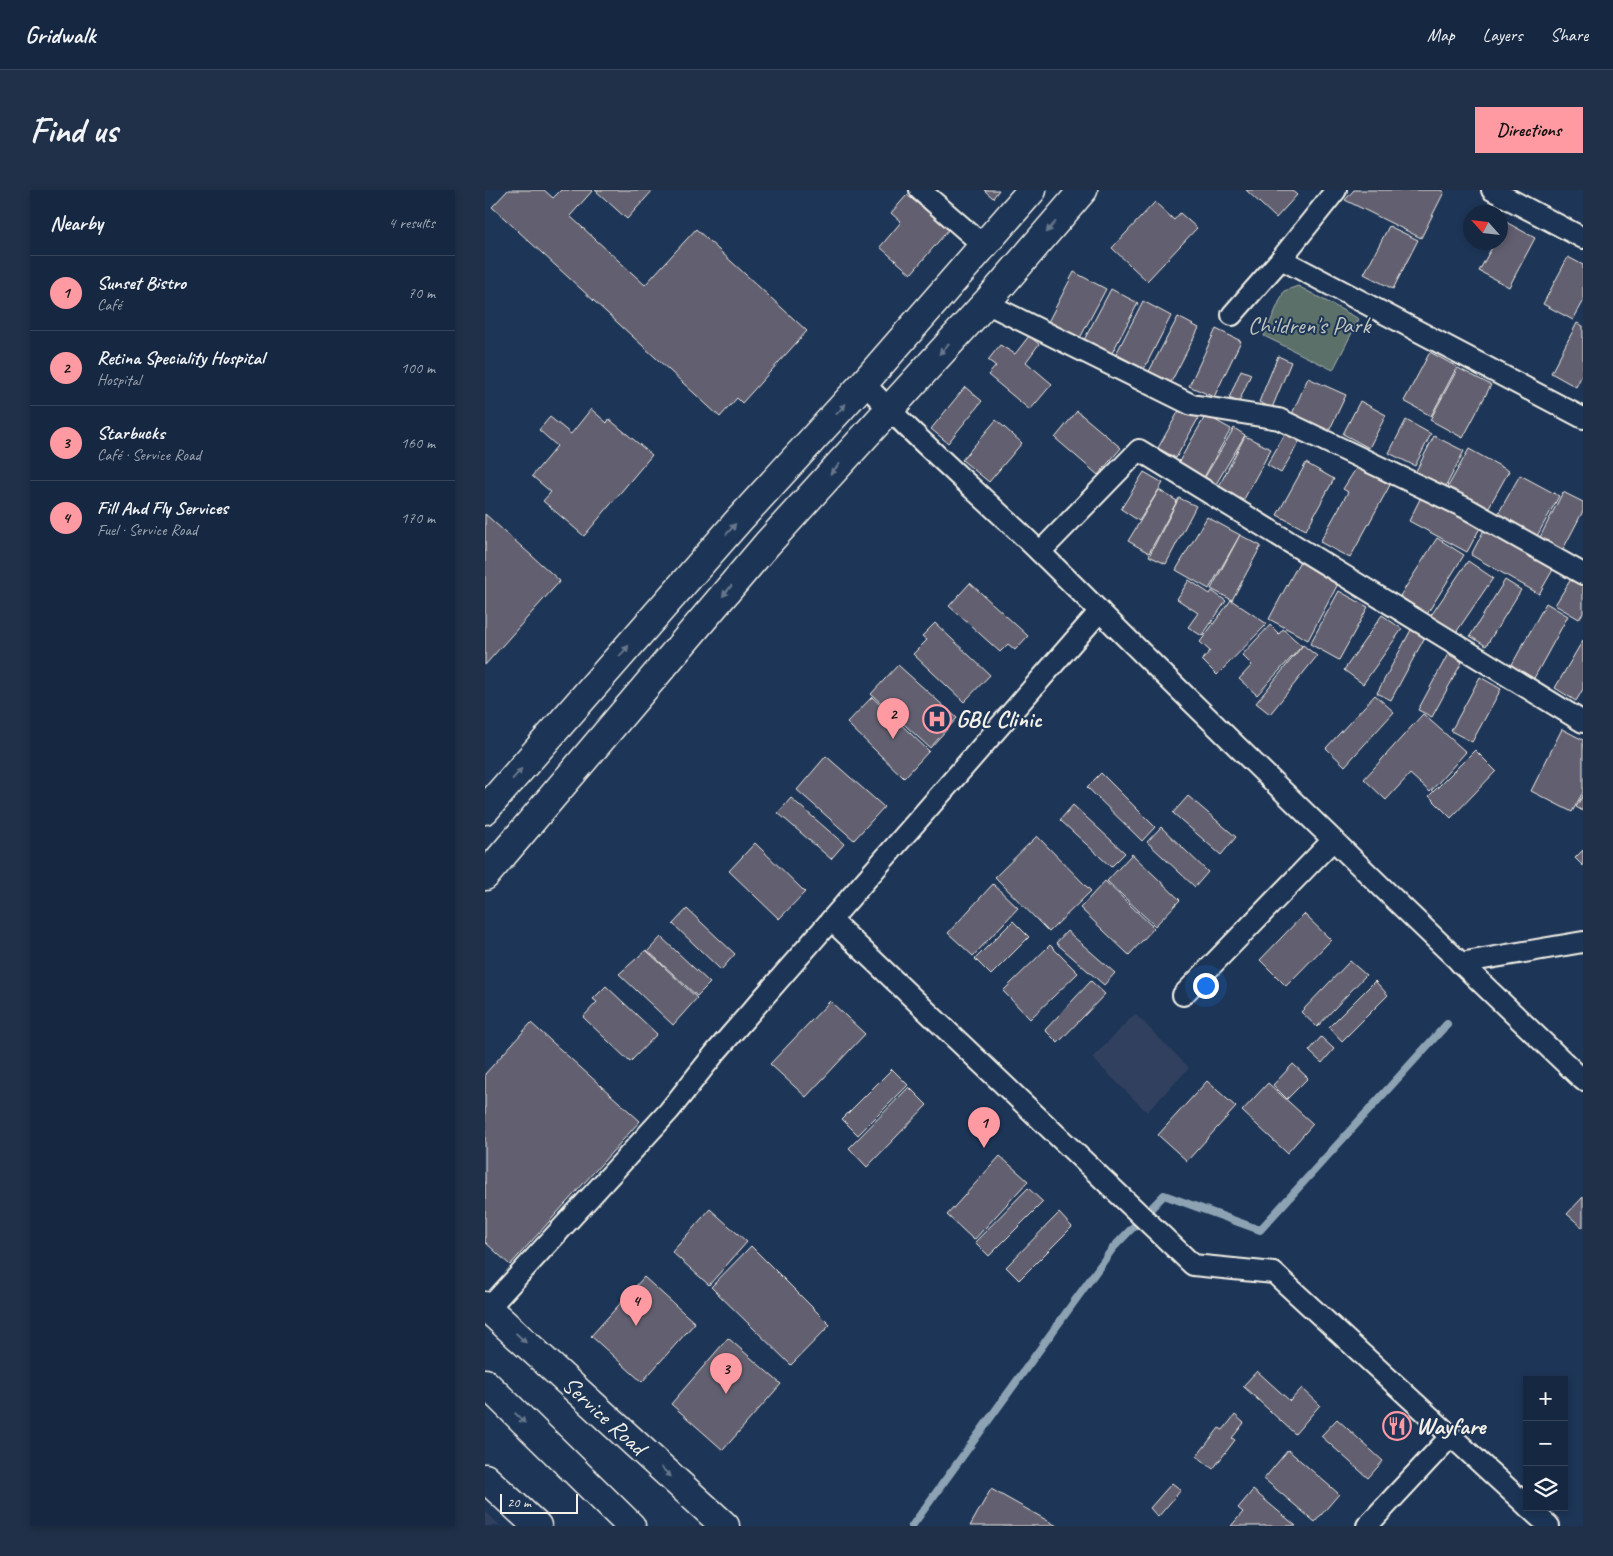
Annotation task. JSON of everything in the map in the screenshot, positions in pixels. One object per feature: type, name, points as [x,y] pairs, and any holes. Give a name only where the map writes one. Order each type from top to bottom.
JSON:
[{"type":"street","points":[[920,190],[984,246]]},
{"type":"street","points":[[485,810],[739,520],[864,383],[1031,190]]},
{"type":"street","points":[[485,876],[767,544],[986,303],[1083,190]]},
{"type":"street","points":[[1232,315],[1281,260],[1336,190]]},
{"type":"street","points":[[1503,192],[1583,238]]},
{"type":"street","points":[[1281,260],[1583,418]]},
{"type":"street","points":[[986,303],[1192,405],[1279,419],[1466,508],[1583,574]]},
{"type":"street","points":[[864,383],[888,409],[1040,552],[1333,840],[1583,1080]]},
{"type":"street","points":[[1040,552],[1139,450],[1583,722]]},
{"type":"street","points":[[486,1309],[669,1111],[715,1053],[1100,611]]},
{"type":"street","points":[[1183,994],[1333,840]]},
{"type":"street","points":[[831,920],[1193,1265],[1274,1273],[1523,1503]]},
{"type":"street","points":[[1460,963],[1583,942]]},
{"type":"street","name":"Service Road","points":[[486,1309],[725,1526]]},
{"type":"street","points":[[485,1383],[631,1526]]},
{"type":"street","points":[[1367,1526],[1450,1437]]},
{"type":"street","points":[[485,1478],[537,1526]]},
{"type":"street","points":[[1532,1511],[1549,1526]]},
{"type":"shaded area","points":[[1135,1014],[1189,1068],[1147,1112],[1092,1058]]},
{"type":"shaded area","points":[[485,1511],[500,1526],[485,1526]]},
{"type":"green space","name":"Children's Park","points":[[1298,286],[1359,319],[1333,370],[1264,336],[1284,291]]},
{"type":"building","points":[[508,190],[544,190],[553,198],[561,190],[593,190],[570,216],[645,285],[696,229],[807,331],[742,403],[737,398],[720,417],[492,207]]},
{"type":"building","points":[[595,190],[653,190],[627,219]]},
{"type":"building","points":[[984,190],[999,190],[993,198]]},
{"type":"building","points":[[1246,190],[1291,190],[1297,195],[1276,218]]},
{"type":"building","points":[[1354,190],[1440,190],[1444,192],[1421,238],[1345,200]]},
{"type":"building","points":[[907,195],[949,229],[911,274],[880,247],[901,222],[891,213]]},
{"type":"building","points":[[1155,202],[1174,220],[1180,213],[1197,228],[1147,281],[1112,248]]},
{"type":"building","points":[[1508,223],[1535,238],[1509,287],[1479,271],[1491,250],[1508,250]]},
{"type":"building","points":[[1389,226],[1418,240],[1393,289],[1364,274]]},
{"type":"building","points":[[1568,257],[1583,265],[1583,302],[1573,320],[1543,304]]},
{"type":"building","points":[[1074,272],[1106,289],[1080,338],[1048,322]]},
{"type":"building","points":[[1111,289],[1138,303],[1111,355],[1084,340]]},
{"type":"building","points":[[1143,301],[1171,316],[1144,369],[1116,354]]},
{"type":"building","points":[[1178,317],[1199,328],[1169,386],[1147,375]]},
{"type":"building","points":[[1577,323],[1583,326],[1583,373],[1576,387],[1551,373]]},
{"type":"building","points":[[1216,329],[1241,341],[1214,397],[1189,386]]},
{"type":"building","points":[[1029,336],[1039,344],[1026,362],[1052,384],[1030,410],[988,375],[996,366],[988,360],[1000,345],[1015,354]]},
{"type":"building","points":[[1430,352],[1457,367],[1431,416],[1404,401]]},
{"type":"building","points":[[1278,356],[1291,362],[1272,408],[1259,402]]},
{"type":"building","points":[[1458,368],[1491,385],[1463,438],[1430,420]]},
{"type":"building","points":[[1241,370],[1251,374],[1239,402],[1229,398]]},
{"type":"building","points":[[1308,378],[1346,395],[1329,431],[1292,414]]},
{"type":"building","points":[[965,387],[982,401],[948,443],[931,429]]},
{"type":"building","points":[[1360,401],[1386,415],[1369,448],[1343,434]]},
{"type":"building","points":[[1181,407],[1199,417],[1176,458],[1158,448]]},
{"type":"building","points":[[591,409],[607,423],[609,419],[652,455],[584,536],[543,501],[551,492],[532,476],[557,446],[539,430],[550,417],[571,434]]},
{"type":"building","points":[[1077,411],[1121,448],[1098,475],[1055,438]]},
{"type":"building","points":[[1206,415],[1231,429],[1203,479],[1177,465]]},
{"type":"building","points":[[996,420],[1022,443],[989,482],[962,460]]},
{"type":"building","points":[[1406,420],[1431,434],[1415,466],[1389,453]]},
{"type":"building","points":[[1289,427],[1303,435],[1281,473],[1267,465]]},
{"type":"building","points":[[1234,428],[1245,435],[1216,484],[1205,477]]},
{"type":"building","points":[[1245,436],[1271,449],[1243,501],[1218,488]]},
{"type":"building","points":[[1434,436],[1464,451],[1443,492],[1413,477]]},
{"type":"building","points":[[1469,449],[1509,471],[1485,514],[1445,492]]},
{"type":"building","points":[[1306,463],[1334,479],[1306,530],[1277,515]]},
{"type":"building","points":[[1357,467],[1390,485],[1350,558],[1320,542],[1348,492],[1343,489]]},
{"type":"building","points":[[1144,472],[1163,483],[1139,521],[1121,509]]},
{"type":"building","points":[[1520,475],[1559,496],[1537,536],[1498,514]]},
{"type":"building","points":[[1159,490],[1177,501],[1149,553],[1128,541]]},
{"type":"building","points":[[1563,492],[1583,502],[1583,511],[1560,555],[1537,543]]},
{"type":"building","points":[[1421,497],[1480,528],[1467,552],[1409,521]]},
{"type":"building","points":[[1179,498],[1196,506],[1166,564],[1149,556]]},
{"type":"building","points":[[485,514],[560,581],[485,665]]},
{"type":"building","points":[[1207,517],[1240,535],[1209,589],[1176,570]]},
{"type":"building","points":[[1486,526],[1555,566],[1539,594],[1471,555]]},
{"type":"building","points":[[1240,535],[1261,546],[1232,600],[1211,589]]},
{"type":"building","points":[[1437,538],[1464,555],[1427,614],[1400,596]]},
{"type":"building","points":[[1300,561],[1339,582],[1308,640],[1269,619]]},
{"type":"building","points":[[1468,561],[1493,578],[1455,634],[1430,617]]},
{"type":"building","points":[[1571,579],[1583,586],[1583,613],[1579,619],[1555,605]]},
{"type":"building","points":[[1189,580],[1210,594],[1212,591],[1226,601],[1202,636],[1188,627],[1198,613],[1177,599]]},
{"type":"building","points":[[1505,580],[1521,590],[1486,646],[1470,636]]},
{"type":"building","points":[[970,583],[1028,636],[1015,650],[1008,644],[1000,652],[949,606]]},
{"type":"building","points":[[1339,591],[1368,607],[1339,660],[1310,644]]},
{"type":"building","points":[[1231,600],[1267,624],[1217,675],[1202,660],[1210,651],[1200,642]]},
{"type":"building","points":[[1546,603],[1568,616],[1533,680],[1510,668]]},
{"type":"building","points":[[1382,615],[1402,629],[1363,684],[1344,670]]},
{"type":"building","points":[[935,623],[990,675],[964,702],[913,654],[927,640],[922,636]]},
{"type":"building","points":[[1270,625],[1279,634],[1283,629],[1302,646],[1257,695],[1239,679],[1252,665],[1242,655]]},
{"type":"building","points":[[1412,628],[1426,635],[1391,700],[1377,693]]},
{"type":"building","points":[[1583,640],[1583,689],[1576,701],[1555,688]]},
{"type":"building","points":[[1303,645],[1317,656],[1270,714],[1256,703]]},
{"type":"building","points":[[1448,654],[1462,662],[1432,717],[1418,710]]},
{"type":"building","points":[[898,665],[957,718],[930,748],[871,694]]},
{"type":"building","points":[[1480,677],[1501,689],[1472,742],[1451,731]]},
{"type":"building","points":[[1375,695],[1394,712],[1345,766],[1326,748]]},
{"type":"building","points":[[872,697],[929,751],[904,778],[847,723]]},
{"type":"building","points":[[1423,714],[1466,752],[1430,792],[1410,774],[1386,800],[1364,779]]},
{"type":"building","points":[[1562,729],[1583,740],[1583,792],[1572,812],[1531,791]]},
{"type":"building","points":[[1475,750],[1496,771],[1451,818],[1429,796]]},
{"type":"building","points":[[826,756],[884,807],[854,840],[797,790]]},
{"type":"building","points":[[1101,773],[1155,827],[1142,841],[1087,787]]},
{"type":"building","points":[[1583,795],[1583,811],[1576,807]]},
{"type":"building","points":[[1188,796],[1236,837],[1221,855],[1173,813]]},
{"type":"building","points":[[791,798],[844,844],[831,859],[778,813]]},
{"type":"building","points":[[1073,805],[1125,853],[1111,867],[1060,820]]},
{"type":"building","points":[[1161,827],[1208,872],[1195,887],[1147,842]]},
{"type":"building","points":[[1037,836],[1091,891],[1049,932],[995,877]]},
{"type":"building","points":[[755,843],[805,892],[779,919],[729,871]]},
{"type":"building","points":[[1583,850],[1583,866],[1575,858]]},
{"type":"building","points":[[1132,854],[1180,900],[1155,926],[1107,881]]},
{"type":"building","points":[[1105,881],[1154,928],[1129,955],[1080,908]]},
{"type":"building","points":[[993,884],[1018,908],[973,956],[948,933]]},
{"type":"building","points":[[687,909],[735,954],[721,970],[673,924]]},
{"type":"building","points":[[1304,914],[1331,940],[1286,986],[1260,960]]},
{"type":"building","points":[[1013,921],[1029,937],[991,975],[975,959]]},
{"type":"building","points":[[1067,931],[1115,973],[1104,985],[1056,943]]},
{"type":"building","points":[[661,937],[710,983],[697,996],[648,951]]},
{"type":"building","points":[[1050,945],[1078,973],[1030,1019],[1003,991]]},
{"type":"building","points":[[646,950],[697,998],[673,1025],[619,974]]},
{"type":"building","points":[[1350,961],[1366,975],[1317,1027],[1301,1012]]},
{"type":"building","points":[[1091,981],[1105,994],[1058,1043],[1045,1030]]},
{"type":"building","points":[[1375,981],[1388,995],[1342,1041],[1329,1027]]},
{"type":"building","points":[[606,986],[657,1034],[630,1062],[583,1017],[597,1002],[593,999]]},
{"type":"building","points":[[830,1001],[865,1034],[806,1097],[770,1064]]},
{"type":"building","points":[[531,1023],[640,1121],[510,1265],[485,1242],[485,1074]]},
{"type":"building","points":[[1321,1037],[1334,1049],[1322,1063],[1309,1051]]},
{"type":"building","points":[[1293,1064],[1308,1078],[1287,1099],[1273,1085]]},
{"type":"building","points":[[892,1069],[908,1085],[858,1135],[842,1119]]},
{"type":"building","points":[[1207,1081],[1236,1107],[1187,1161],[1158,1135]]},
{"type":"building","points":[[1268,1083],[1313,1124],[1287,1153],[1242,1111]]},
{"type":"building","points":[[909,1087],[927,1105],[867,1167],[849,1148]]},
{"type":"building","points":[[1000,1156],[1028,1181],[974,1240],[947,1215]]},
{"type":"building","points":[[1028,1188],[1043,1202],[989,1256],[975,1242]]},
{"type":"building","points":[[1583,1197],[1583,1228],[1567,1214]]},
{"type":"building","points":[[710,1209],[747,1242],[709,1285],[672,1252]]},
{"type":"building","points":[[1059,1213],[1072,1227],[1019,1280],[1006,1267]]},
{"type":"building","points":[[751,1246],[830,1325],[791,1365],[711,1287]]},
{"type":"building","points":[[644,1277],[695,1323],[642,1382],[591,1336]]},
{"type":"building","points":[[728,1338],[781,1384],[723,1450],[671,1404]]},
{"type":"building","points":[[1257,1371],[1290,1401],[1302,1388],[1320,1405],[1295,1434],[1243,1386]]},
{"type":"building","points":[[1235,1415],[1244,1423],[1232,1438],[1235,1440],[1213,1469],[1197,1456],[1219,1428],[1223,1430]]},
{"type":"building","points":[[1337,1419],[1383,1461],[1368,1478],[1321,1436]]},
{"type":"building","points":[[1288,1450],[1339,1494],[1315,1522],[1264,1479]]},
{"type":"building","points":[[1172,1483],[1181,1490],[1158,1517],[1150,1508]]},
{"type":"building","points":[[991,1489],[1057,1526],[970,1526]]},
{"type":"building","points":[[1253,1490],[1296,1526],[1231,1526],[1243,1512],[1238,1508]]},
{"type":"waterway","points":[[912,1526],[1113,1248],[1164,1195],[1260,1230],[1447,1024]]},
{"type":"place","name":"GBL Clinic","points":[[937,719]]},
{"type":"place","name":"Retina Speciality Hospital","points":[[893,739]]},
{"type":"place","name":"Sunset Bistro","points":[[984,1148]]},
{"type":"place","name":"Fill And Fly Services","points":[[636,1326]]},
{"type":"place","name":"Starbucks","points":[[726,1394]]},
{"type":"place","name":"Wayfare","points":[[1397,1426]]}]
